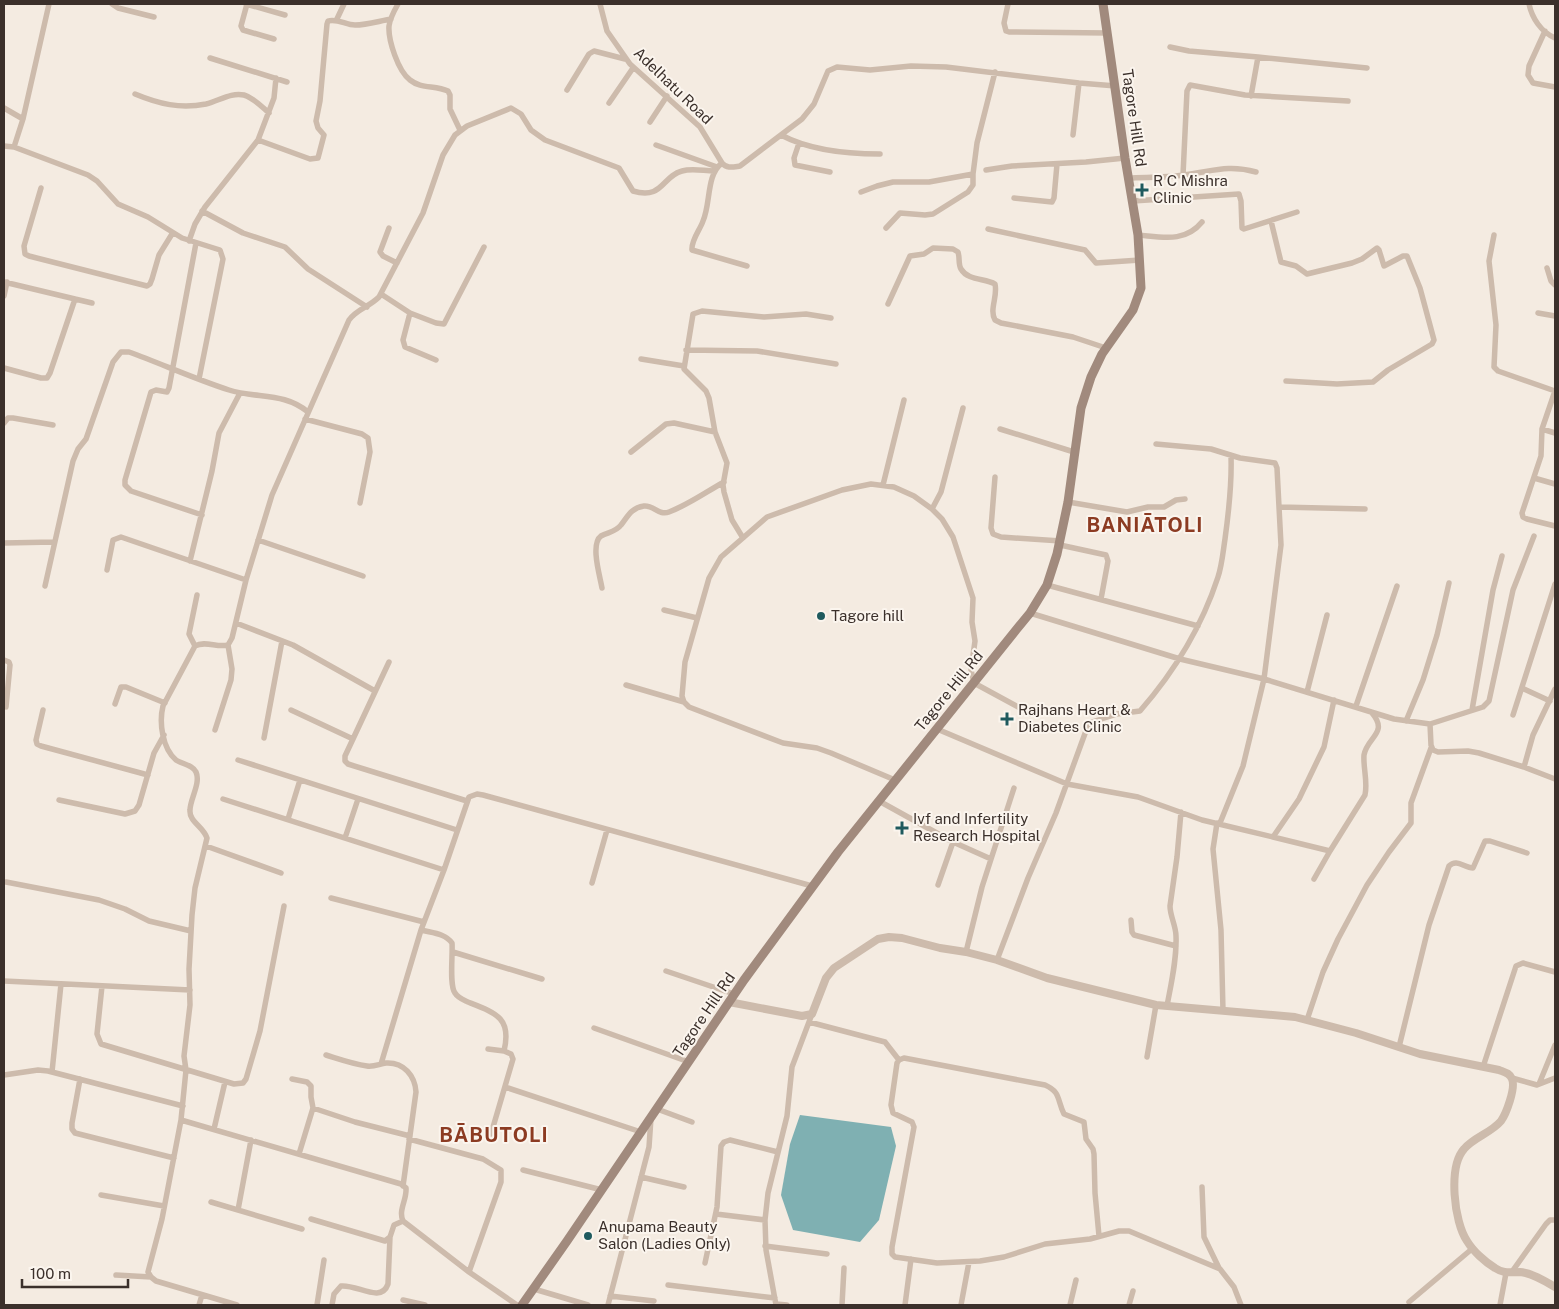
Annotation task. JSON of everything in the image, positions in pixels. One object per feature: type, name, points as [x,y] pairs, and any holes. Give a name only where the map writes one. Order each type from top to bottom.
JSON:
[{"type":"main road","name":"Tagore Hill Rd","points":[[522,1305],[732,998],[812,886],[1030,612],[1047,585],[1060,543],[1068,502],[1081,408],[1086,391],[1106,348],[1132,310],[1141,288],[1138,235],[1125,158],[1104,4]]},
{"type":"street","points":[[14,146],[23,119],[49,4]]},
{"type":"street","points":[[112,4],[118,8],[154,18]]},
{"type":"street","points":[[274,39],[243,30],[241,26],[246,4],[267,6],[285,15]]},
{"type":"street","points":[[336,20],[344,4]]},
{"type":"street","points":[[398,4],[391,19],[389,32],[401,71],[409,80],[420,85],[448,91],[450,95],[450,109],[460,130]]},
{"type":"street","name":"Adelhatu Road","points":[[600,4],[607,31],[625,59],[700,127],[722,163]]},
{"type":"street","points":[[1008,4],[1004,26],[1006,31],[1009,32],[1107,33]]},
{"type":"street","points":[[1529,4],[1536,22],[1555,38]]},
{"type":"street","points":[[258,140],[310,159],[315,160],[320,156],[324,134],[318,128],[316,121],[320,101],[326,24],[328,21],[336,20],[355,25],[391,19]]},
{"type":"street","points":[[1544,30],[1529,66],[1528,75],[1534,83],[1555,87]]},
{"type":"street","points":[[1170,47],[1189,51],[1367,68]]},
{"type":"street","points":[[568,90],[589,54],[594,51],[625,59]]},
{"type":"street","points":[[1252,96],[1258,57]]},
{"type":"street","points":[[210,58],[287,82]]},
{"type":"street","points":[[747,266],[692,250],[693,243],[706,213],[715,169],[722,163],[730,167],[740,166],[802,119],[809,111],[828,71],[837,68],[870,70],[920,66],[995,72],[1116,86]]},
{"type":"street","points":[[609,103],[633,68]]},
{"type":"street","points":[[886,228],[900,213],[929,215],[968,192],[973,185],[978,143],[995,72]]},
{"type":"street","points":[[202,515],[131,491],[125,485],[125,480],[151,392],[156,390],[167,392],[173,368],[195,224],[202,211],[258,140],[275,92],[276,78]]},
{"type":"street","points":[[1073,135],[1079,83]]},
{"type":"street","points":[[1183,175],[1184,133],[1189,86],[1196,85],[1252,96],[1348,101]]},
{"type":"street","points":[[135,94],[157,103],[180,106],[205,104],[236,94],[243,95],[252,99],[268,113]]},
{"type":"street","points":[[650,122],[667,96]]},
{"type":"street","points":[[4,108],[23,119]]},
{"type":"street","points":[[215,730],[231,680],[232,669],[228,645],[232,638],[246,580],[272,496],[349,320],[354,314],[374,303],[381,294],[423,213],[446,149],[460,130],[512,108],[517,110],[531,130],[545,140],[618,168],[629,187],[639,193],[658,190],[682,170],[715,169]]},
{"type":"street","points":[[781,135],[799,143],[847,153],[880,154]]},
{"type":"street","points":[[799,143],[794,158],[795,165],[830,172]]},
{"type":"street","points":[[656,145],[715,169]]},
{"type":"street","points":[[4,146],[14,146],[88,175],[97,181],[118,204],[148,217],[172,234],[220,250],[223,259],[199,379]]},
{"type":"street","points":[[986,170],[1012,166],[1125,158]]},
{"type":"street","points":[[1014,198],[1052,202],[1057,164]]},
{"type":"street","points":[[1128,178],[1183,175],[1230,168],[1241,168],[1256,172]]},
{"type":"street","points":[[862,192],[894,182],[929,182],[973,174]]},
{"type":"street","points":[[41,188],[24,246],[25,254],[29,256],[146,286],[152,280],[162,250],[172,234]]},
{"type":"street","points":[[1132,201],[1239,194],[1243,229],[1297,212]]},
{"type":"street","points":[[202,211],[243,233],[284,247],[308,269],[367,307]]},
{"type":"street","points":[[1271,221],[1281,262],[1296,266],[1307,274],[1352,263],[1362,259],[1377,248],[1384,266],[1403,256],[1407,256],[1420,288],[1434,341],[1388,370],[1373,382],[1338,384],[1286,381]]},
{"type":"street","points":[[1138,235],[1179,237],[1196,229],[1202,222]]},
{"type":"street","points":[[389,228],[380,252],[383,256],[397,263]]},
{"type":"street","points":[[988,229],[1085,250],[1092,260],[1098,264],[1140,260]]},
{"type":"street","points":[[1494,235],[1488,261],[1496,320],[1494,369],[1555,391],[1542,429],[1541,456],[1523,511],[1523,517],[1555,526]]},
{"type":"street","points":[[381,294],[410,313],[436,323],[444,324],[484,246]]},
{"type":"street","points":[[888,304],[910,256],[924,254],[933,248],[953,249],[958,252],[961,269],[965,273],[971,277],[995,284],[997,290],[992,310],[995,320],[1001,323],[1080,339],[1106,348]]},
{"type":"street","points":[[1547,268],[1551,281],[1555,285]]},
{"type":"street","points":[[4,296],[5,282],[92,303]]},
{"type":"street","points":[[4,368],[47,378],[75,299]]},
{"type":"street","points":[[743,538],[734,527],[724,492],[728,463],[715,432],[706,391],[686,373],[684,366],[693,314],[702,311],[764,317],[806,314],[831,318]]},
{"type":"street","points":[[410,313],[403,344],[405,347],[436,360]]},
{"type":"street","points":[[1538,313],[1555,316]]},
{"type":"street","points":[[686,350],[757,352],[836,364]]},
{"type":"street","points":[[45,586],[73,461],[86,439],[116,356],[121,352],[129,352],[240,393],[291,400],[308,412]]},
{"type":"street","points":[[641,359],[684,366]]},
{"type":"street","points":[[190,561],[202,515],[219,433],[240,393]]},
{"type":"street","points":[[883,485],[904,400]]},
{"type":"street","points":[[932,509],[941,492],[963,408]]},
{"type":"street","points":[[4,423],[8,418],[13,418],[53,425]]},
{"type":"street","points":[[305,419],[362,434],[368,438],[370,452],[360,503]]},
{"type":"street","points":[[631,452],[666,424],[674,423],[715,432]]},
{"type":"street","points":[[1000,429],[1074,452]]},
{"type":"street","points":[[1542,429],[1555,433]]},
{"type":"street","points":[[1156,444],[1211,449],[1231,456],[1276,464],[1281,544],[1264,679],[1243,766],[1218,823],[1213,849],[1221,930],[1223,1011]]},
{"type":"street","points":[[997,960],[1067,784],[1085,731],[1090,724],[1123,713],[1138,712],[1180,660],[1198,626],[1221,568],[1232,490],[1231,456]]},
{"type":"street","points":[[995,477],[991,528],[993,534],[1001,537],[1060,543],[1106,555],[1108,561],[1101,598]]},
{"type":"street","points":[[1534,478],[1555,484]]},
{"type":"street","points":[[602,588],[595,552],[599,538],[618,529],[627,514],[635,508],[644,506],[654,508],[660,512],[670,512],[724,482]]},
{"type":"street","points":[[895,780],[817,748],[782,743],[688,707],[684,702],[682,687],[685,662],[709,578],[722,557],[767,517],[776,512],[853,487],[871,484],[894,487],[914,496],[932,509],[942,519],[953,537],[971,589],[973,598],[972,622],[975,641],[971,670],[974,683],[1031,714]]},
{"type":"street","points":[[1068,502],[1127,512],[1148,507],[1164,507],[1176,500],[1185,499]]},
{"type":"street","points":[[1280,507],[1364,509]]},
{"type":"street","points":[[1030,612],[1180,660],[1264,679],[1390,718],[1430,724],[1486,705],[1489,701],[1511,597],[1534,536]]},
{"type":"street","points":[[107,570],[113,540],[121,537],[246,580]]},
{"type":"street","points":[[258,540],[363,576]]},
{"type":"street","points":[[4,543],[54,542]]},
{"type":"street","points":[[1472,710],[1493,590],[1502,556]]},
{"type":"street","points":[[1406,721],[1423,680],[1437,635],[1449,583]]},
{"type":"street","points":[[1513,715],[1555,584]]},
{"type":"street","points":[[1047,585],[1101,598],[1198,626]]},
{"type":"street","points":[[1356,706],[1397,586]]},
{"type":"street","points":[[194,646],[189,634],[197,595]]},
{"type":"street","points":[[664,610],[697,618]]},
{"type":"street","points":[[1307,692],[1327,615]]},
{"type":"street","points":[[236,623],[302,650],[375,691]]},
{"type":"street","points":[[264,738],[282,641]]},
{"type":"street","points":[[228,645],[221,647],[204,643],[194,646],[165,703],[161,715],[161,727],[170,752],[176,760],[192,767],[196,772],[197,780],[190,815],[205,831],[207,838],[195,888],[191,931],[190,1005],[184,1056],[186,1070],[182,1120],[164,1206],[148,1265],[148,1272],[156,1281],[237,1305]]},
{"type":"street","points":[[4,660],[9,662],[10,665],[6,689],[6,708]]},
{"type":"street","points":[[389,662],[345,756],[345,761],[348,764],[467,802]]},
{"type":"street","points":[[626,685],[684,702]]},
{"type":"street","points":[[115,704],[121,687],[126,687],[165,703]]},
{"type":"street","points":[[1522,688],[1550,701]]},
{"type":"street","points":[[1524,766],[1533,735],[1555,689]]},
{"type":"street","points":[[1273,837],[1299,799],[1324,746],[1334,700]]},
{"type":"street","points":[[43,710],[36,740],[37,744],[148,775]]},
{"type":"street","points":[[291,710],[353,739]]},
{"type":"street","points":[[1314,879],[1365,795],[1364,753],[1379,726],[1371,711]]},
{"type":"street","points":[[1307,1020],[1323,972],[1338,939],[1367,885],[1388,852],[1410,825],[1412,820],[1411,803],[1432,748],[1430,724]]},
{"type":"street","points":[[937,729],[1067,784],[1138,797],[1202,820],[1330,851]]},
{"type":"street","points":[[58,800],[125,814],[136,811],[154,753],[164,735]]},
{"type":"street","points":[[1432,748],[1438,752],[1473,752],[1524,766],[1555,779]]},
{"type":"street","points":[[238,760],[457,830]]},
{"type":"street","points":[[288,820],[300,780]]},
{"type":"street","points":[[966,952],[978,903],[1014,788]]},
{"type":"street","points":[[380,1064],[421,930],[469,797],[476,794],[812,886]]},
{"type":"street","points":[[345,838],[358,798]]},
{"type":"street","points":[[223,800],[444,870]]},
{"type":"street","points":[[879,801],[953,842],[992,859]]},
{"type":"street","points":[[1167,1006],[1176,946],[1176,934],[1170,906],[1178,857],[1181,812]]},
{"type":"street","points":[[592,883],[607,830]]},
{"type":"street","points":[[1398,1047],[1432,915],[1449,866],[1456,862],[1473,868],[1483,844],[1487,841],[1527,853]]},
{"type":"street","points":[[938,885],[953,842]]},
{"type":"street","points":[[206,846],[280,873]]},
{"type":"street","points":[[6,882],[99,900],[125,909],[149,921],[191,931]]},
{"type":"street","points":[[331,898],[424,922]]},
{"type":"street","points":[[102,986],[97,1034],[101,1044],[239,1085],[246,1079],[260,1031],[284,906]]},
{"type":"street","points":[[1131,920],[1134,935],[1176,946]]},
{"type":"street","points":[[421,930],[449,938],[452,943],[453,952],[453,987],[455,994],[462,999],[487,1009],[503,1022],[507,1031],[504,1051]]},
{"type":"street","points":[[776,1303],[766,1246],[765,1220],[768,1193],[787,1116],[792,1067],[829,973],[878,939],[889,937],[902,938],[940,948],[966,952],[997,960],[1047,978],[1156,1005],[1274,1015],[1307,1020],[1356,1033],[1420,1054],[1506,1072],[1512,1078],[1531,1084],[1540,1084],[1555,1078]]},
{"type":"street","points":[[453,952],[542,978]]},
{"type":"street","points":[[1483,1067],[1516,966],[1523,963],[1555,972]]},
{"type":"street","points":[[666,971],[732,998],[802,1016],[812,1014]]},
{"type":"street","points":[[4,981],[190,990]]},
{"type":"street","points":[[52,1072],[61,984]]},
{"type":"street","points":[[1147,1057],[1156,1005]]},
{"type":"street","points":[[809,1022],[885,1042],[899,1060]]},
{"type":"street","points":[[594,1028],[689,1062]]},
{"type":"street","points":[[1540,1084],[1555,1045]]},
{"type":"street","points":[[488,1049],[504,1051],[511,1054],[513,1058],[491,1134]]},
{"type":"street","points":[[326,1055],[364,1066],[396,1064],[411,1073],[415,1082],[416,1092],[403,1186]]},
{"type":"street","points":[[1100,1236],[1095,1193],[1094,1151],[1086,1139],[1084,1122],[1064,1114],[1053,1089],[1045,1085],[904,1058],[899,1060],[891,1105],[892,1110],[894,1113],[912,1122],[914,1127],[892,1254],[899,1258],[937,1263],[969,1262],[1004,1257],[1045,1244],[1100,1236],[1119,1231],[1129,1231],[1220,1269]]},
{"type":"street","points":[[4,1074],[38,1070],[52,1072],[183,1106]]},
{"type":"street","points":[[1512,1078],[1512,1091],[1505,1116],[1501,1122],[1464,1148],[1457,1163],[1455,1198],[1459,1222],[1466,1241],[1494,1268],[1509,1273],[1521,1272],[1541,1279],[1555,1287]]},
{"type":"street","points":[[292,1079],[307,1082],[311,1086],[313,1108],[299,1154]]},
{"type":"street","points":[[80,1080],[72,1123],[72,1129],[75,1133],[174,1158]]},
{"type":"street","points":[[214,1129],[225,1082]]},
{"type":"street","points":[[505,1087],[641,1132]]},
{"type":"street","points":[[313,1108],[474,1156],[501,1170],[502,1182],[469,1272]]},
{"type":"street","points":[[608,1305],[649,1147],[654,1113],[692,1122]]},
{"type":"street","points":[[182,1120],[403,1186],[406,1188],[407,1195],[401,1212],[403,1221],[469,1272],[517,1305]]},
{"type":"street","points":[[238,1210],[251,1140]]},
{"type":"street","points":[[705,1263],[716,1214],[721,1146],[724,1142],[730,1140],[778,1152]]},
{"type":"street","points":[[523,1170],[602,1190]]},
{"type":"street","points":[[641,1177],[684,1187]]},
{"type":"street","points":[[1202,1186],[1204,1237],[1220,1269],[1234,1287],[1241,1305]]},
{"type":"street","points":[[101,1195],[164,1206]]},
{"type":"street","points":[[211,1202],[302,1230]]},
{"type":"street","points":[[716,1214],[765,1220]]},
{"type":"street","points":[[311,1219],[380,1240],[390,1237]]},
{"type":"street","points":[[1500,1305],[1509,1273],[1546,1224],[1550,1220],[1555,1220]]},
{"type":"street","points":[[332,1305],[334,1294],[342,1286],[348,1285],[375,1293],[386,1291],[390,1237],[394,1225],[403,1221]]},
{"type":"street","points":[[766,1246],[826,1254]]},
{"type":"street","points":[[1409,1302],[1473,1248]]},
{"type":"street","points":[[906,1305],[911,1259]]},
{"type":"street","points":[[317,1305],[324,1260]]},
{"type":"street","points":[[961,1305],[969,1262]]},
{"type":"street","points":[[842,1305],[844,1268]]},
{"type":"street","points":[[116,1275],[151,1277]]},
{"type":"street","points":[[1070,1305],[1076,1280]]},
{"type":"street","points":[[668,1285],[787,1305]]},
{"type":"street","points":[[534,1289],[588,1305]]},
{"type":"street","points":[[1129,1305],[1133,1291]]},
{"type":"street","points":[[199,1305],[202,1295]]},
{"type":"street","points":[[610,1296],[654,1301]]},
{"type":"street","points":[[403,1300],[425,1305]]},
{"type":"water","points":[[800,1115],[891,1127],[896,1146],[879,1220],[860,1242],[793,1230],[781,1195],[790,1144]]},
{"type":"place","name":"R C Mishra Clinic","points":[[1142,190]]},
{"type":"place","name":"Tagore hill","points":[[821,616]]},
{"type":"place","name":"Rajhans Heart & Diabetes Clinic","points":[[1007,719]]},
{"type":"place","name":"Ivf and Infertility Research Hospital","points":[[902,828]]},
{"type":"place","name":"Anupama Beauty Salon (Ladies Only)","points":[[588,1236]]},
{"type":"district","name":"BANIĀTOLI","points":[[1145,525]]},
{"type":"district","name":"BĀBUTOLI","points":[[494,1135]]}]
